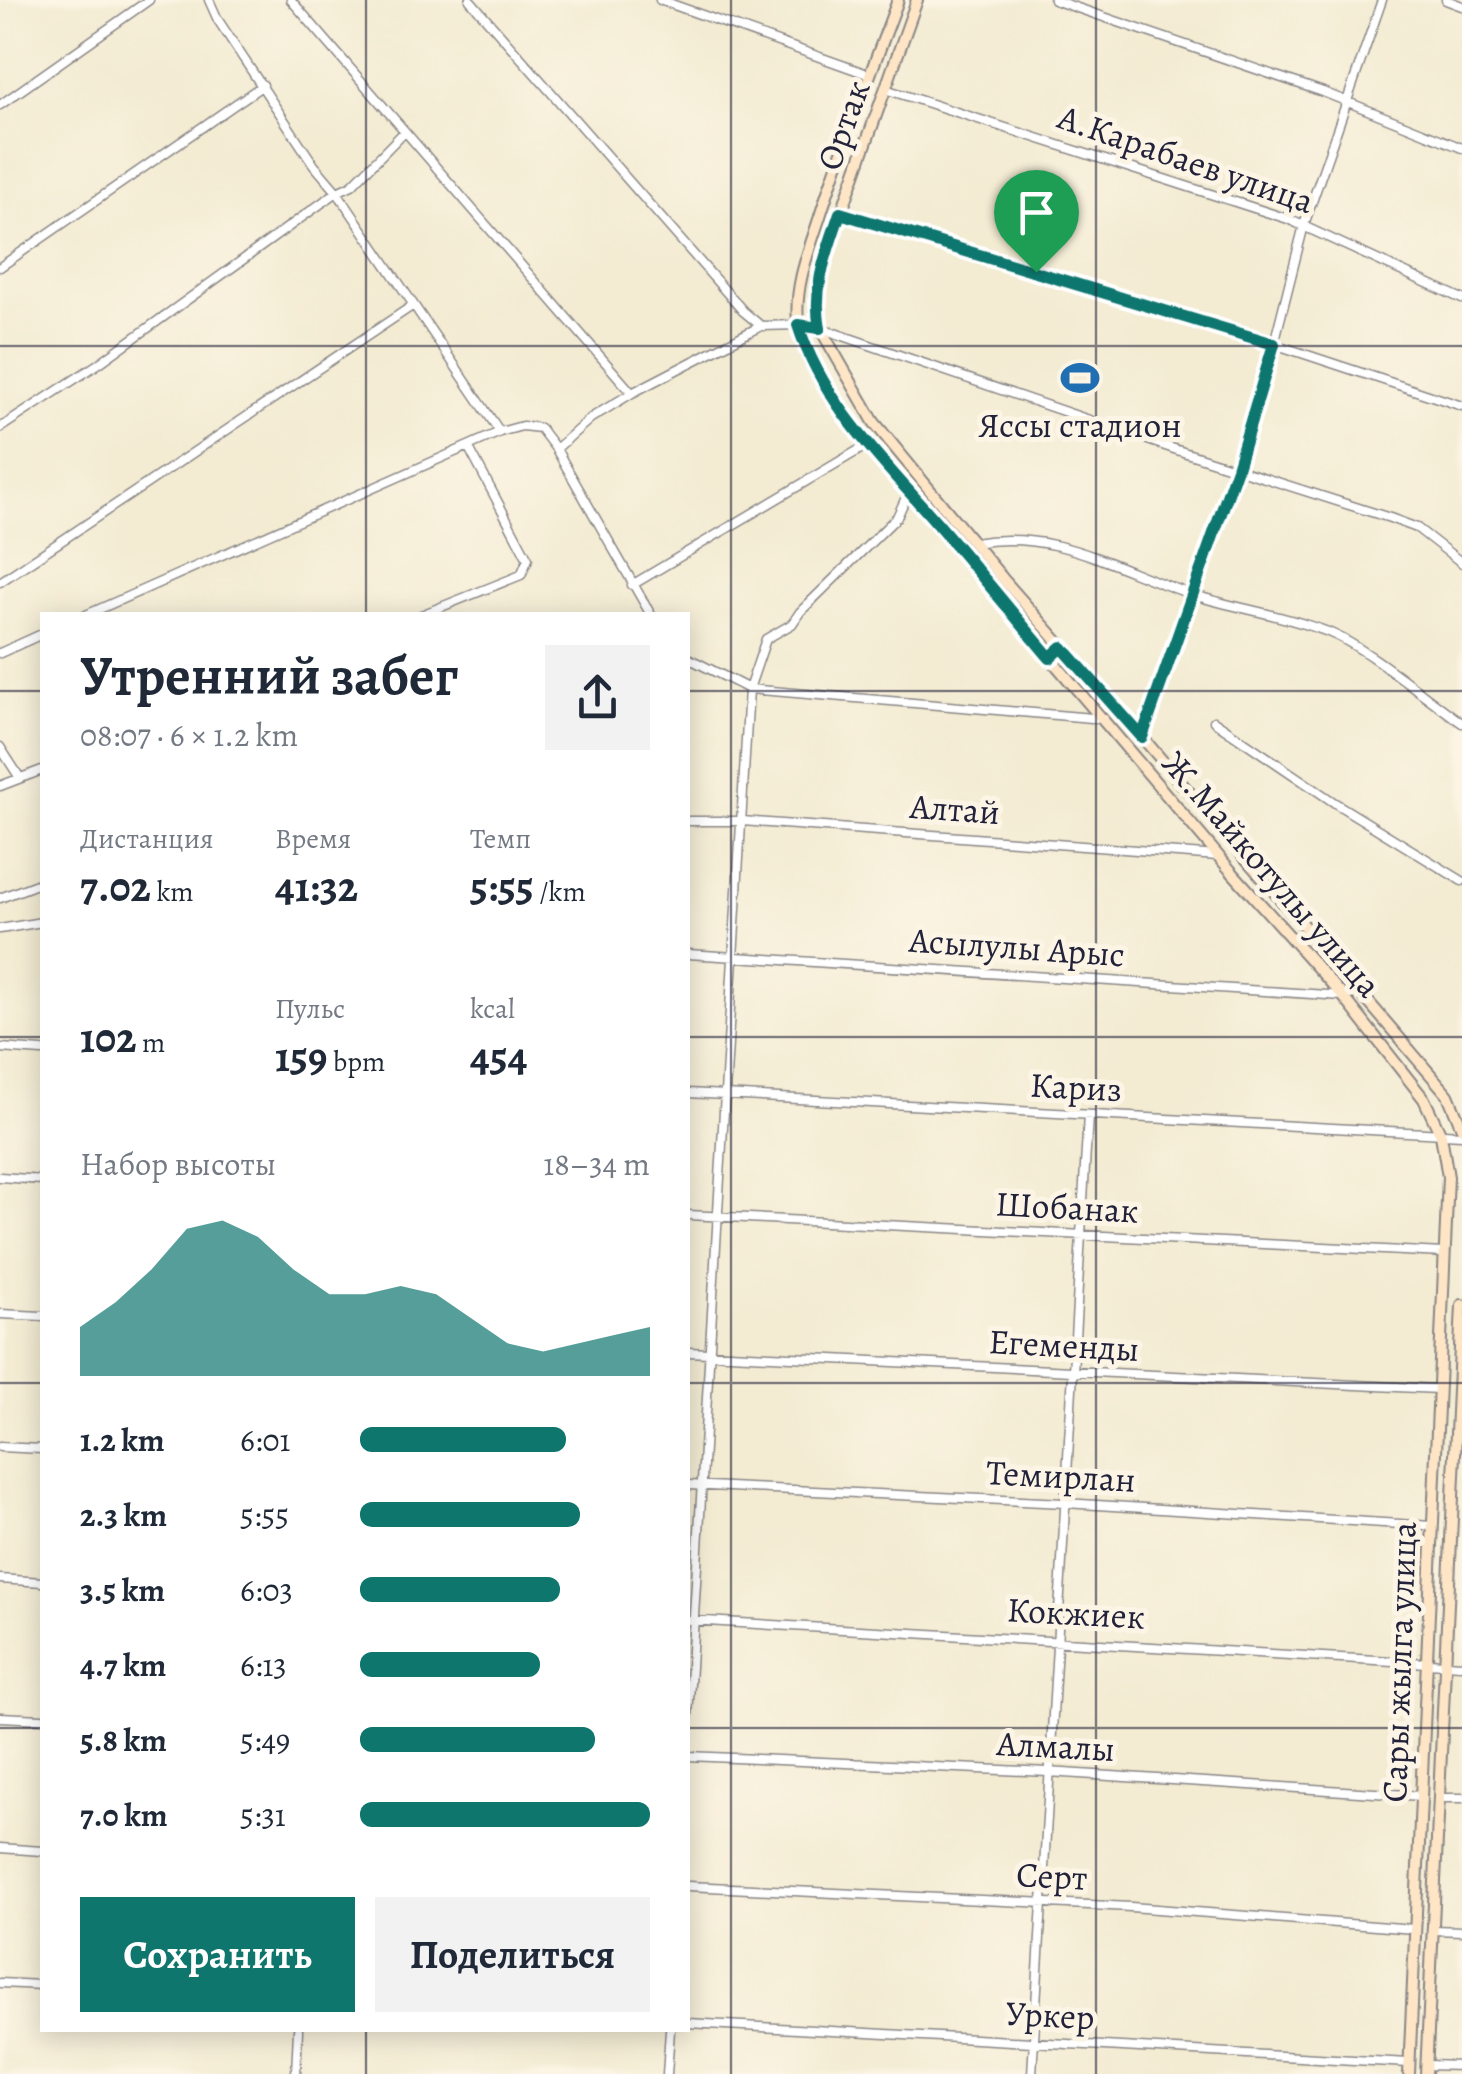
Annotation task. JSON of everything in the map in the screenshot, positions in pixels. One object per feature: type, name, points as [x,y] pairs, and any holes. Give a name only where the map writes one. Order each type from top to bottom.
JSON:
[{"type":"street","points":[[0,105],[149,0]]},
{"type":"street","points":[[209,0],[218,20],[314,165],[338,192],[500,432]]},
{"type":"street","points":[[291,0],[632,393]]},
{"type":"street","points":[[470,0],[743,312],[761,326]]},
{"type":"street","points":[[660,0],[870,75]]},
{"type":"street","name":"Ортак","points":[[798,325],[802,271],[898,0]]},
{"type":"street","name":"Ортак","points":[[820,328],[816,308],[820,274],[917,0]]},
{"type":"street","points":[[1054,0],[1346,102],[1462,148]]},
{"type":"street","points":[[1142,737],[1237,468],[1304,225],[1382,0]]},
{"type":"street","points":[[1446,0],[1462,6]]},
{"type":"street","points":[[0,267],[263,85]]},
{"type":"street","name":"А.Карабаев улица","points":[[885,89],[1304,225],[1462,299]]},
{"type":"street","points":[[0,428],[98,364],[352,185],[404,132]]},
{"type":"street","points":[[840,213],[1274,344],[1462,406]]},
{"type":"street","points":[[0,582],[412,306]]},
{"type":"street","points":[[556,449],[591,418],[632,393],[761,326],[798,325],[820,328],[1417,528],[1462,563]]},
{"type":"street","name":"Ж.Майкотулы улица","points":[[798,325],[822,383],[869,444],[1218,856],[1343,996],[1424,1099],[1441,1135],[1448,1177],[1443,1253]]},
{"type":"street","name":"Ж.Майкотулы улица","points":[[820,328],[874,422],[973,543],[1448,1096],[1462,1132]]},
{"type":"street","points":[[93,612],[500,432],[522,426],[540,428],[556,449],[649,612]]},
{"type":"street","points":[[632,585],[869,444]]},
{"type":"street","points":[[428,612],[521,575],[528,559],[469,448]]},
{"type":"street","points":[[690,1620],[749,689],[766,638],[792,624],[898,516],[910,491]]},
{"type":"street","points":[[973,543],[1030,538],[1061,545],[1194,595],[1331,633],[1462,723]]},
{"type":"street","points":[[0,653],[40,635]]},
{"type":"street","points":[[1050,658],[1062,647]]},
{"type":"street","points":[[690,661],[749,689],[1104,720]]},
{"type":"street","points":[[1214,720],[1462,881]]},
{"type":"street","points":[[0,747],[20,778]]},
{"type":"street","points":[[0,786],[40,771]]},
{"type":"street","name":"Алтай","points":[[690,821],[742,821],[1218,856]]},
{"type":"street","points":[[0,898],[40,883]]},
{"type":"street","points":[[0,929],[40,922]]},
{"type":"street","name":"Асылулы Арыс","points":[[690,954],[1343,996]]},
{"type":"street","points":[[0,1048],[40,1051]]},
{"type":"street","name":"Кариз","points":[[690,1093],[1441,1135],[1462,1132]]},
{"type":"street","points":[[1032,2074],[1088,1115]]},
{"type":"street","points":[[0,1177],[40,1180]]},
{"type":"street","name":"Шобанак","points":[[690,1214],[1443,1253]]},
{"type":"street","name":"Сары жылга улица","points":[[1409,2069],[1443,1253]]},
{"type":"street","name":"Сары жылга улица","points":[[1426,2070],[1445,1664],[1458,1528],[1462,1305]]},
{"type":"street","points":[[0,1314],[40,1316]]},
{"type":"street","name":"Егеменды","points":[[690,1352],[1438,1389]]},
{"type":"street","points":[[0,1447],[40,1449]]},
{"type":"street","name":"Темирлан","points":[[690,1485],[1432,1526]]},
{"type":"street","points":[[0,1579],[40,1582]]},
{"type":"street","name":"Кокжиек","points":[[690,1620],[1462,1664]]},
{"type":"street","points":[[0,1717],[40,1720]]},
{"type":"street","name":"Алмалы","points":[[690,1756],[1048,1772],[1421,1796]]},
{"type":"street","points":[[1441,1798],[1462,1798]]},
{"type":"street","points":[[0,1848],[40,1851]]},
{"type":"street","name":"Серт","points":[[690,1886],[1041,1903],[1414,1929]]},
{"type":"street","points":[[1434,1930],[1462,1930]]},
{"type":"street","points":[[0,1983],[40,1986]]},
{"type":"street","name":"Уркер","points":[[690,2023],[1034,2042],[1409,2069]]},
{"type":"street","points":[[296,2074],[298,2032]]},
{"type":"street","points":[[667,2074],[670,2032]]},
{"type":"street","points":[[1426,2070],[1462,2066]]},
{"type":"place","name":"Яссы стадион","points":[[1080,378]]},
{"type":"route","points":[[840,213],[1036,272],[1274,344],[1237,468],[1142,737],[1062,647],[1050,658],[856,429],[822,383],[798,325],[820,328],[816,308],[820,274],[840,213]]}]
